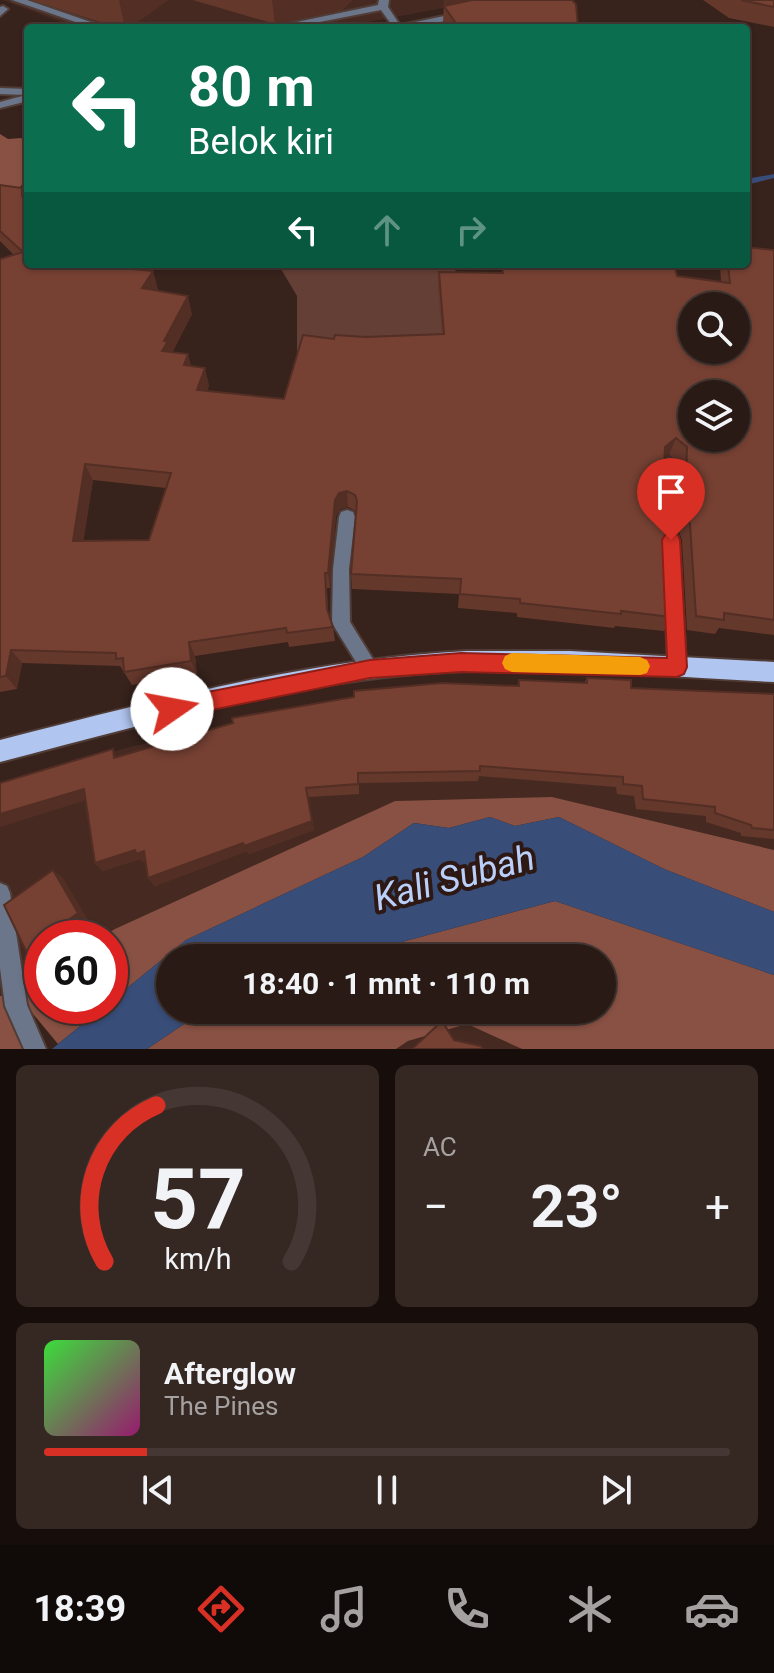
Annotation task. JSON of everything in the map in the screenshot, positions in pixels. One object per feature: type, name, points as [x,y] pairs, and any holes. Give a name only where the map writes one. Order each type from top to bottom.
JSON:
[{"type":"main road","points":[[0,751],[143,715],[370,669],[461,663],[774,672]]},
{"type":"street","points":[[17,0],[91,24]]},
{"type":"street","points":[[291,24],[383,3],[394,24]]},
{"type":"street","points":[[411,24],[482,11]]},
{"type":"street","points":[[0,91],[24,92]]},
{"type":"street","points":[[0,105],[24,99]]},
{"type":"street","points":[[669,464],[666,526],[671,540],[677,667]]},
{"type":"street","points":[[347,517],[341,569],[341,623],[370,669]]},
{"type":"street","points":[[1,903],[16,1006],[35,1049]]},
{"type":"shaded area","points":[[2,0],[471,0],[471,3],[357,24],[66,24]]},
{"type":"shaded area","points":[[0,134],[8,139],[24,141],[24,183],[0,210]]},
{"type":"shaded area","points":[[280,268],[455,268],[465,316],[444,350],[297,351],[297,296]]},
{"type":"shaded area","points":[[424,689],[774,698],[774,850],[552,797],[395,801],[128,925],[128,920],[24,920],[24,983],[0,996],[0,783],[126,748],[337,700]]},
{"type":"shaded area","points":[[552,797],[774,850],[774,912],[664,869],[559,817],[515,826],[490,817],[449,828],[414,823],[363,857],[181,944],[156,944],[156,964],[128,987],[128,923],[395,801]]},
{"type":"shaded area","points":[[555,901],[774,975],[774,1049],[522,1049],[467,1024],[616,1024],[616,944],[394,944]]},
{"type":"shaded area","points":[[7,995],[25,1049],[0,1049],[0,996]]},
{"type":"shaded area","points":[[41,1024],[83,1024],[58,1044]]},
{"type":"shaded area","points":[[184,1024],[467,1024],[408,1041],[396,1049],[147,1049]]},
{"type":"shaded area","points":[[467,1024],[522,1049],[396,1049],[408,1041]]},
{"type":"water","name":"Kali Subah","points":[[490,817],[515,826],[559,817],[664,869],[774,912],[774,975],[555,901],[394,944],[181,944],[363,857],[414,823],[449,828]]},
{"type":"water","points":[[156,964],[156,1024],[184,1024],[147,1049],[52,1049],[83,1024],[128,1024],[128,987]]},
{"type":"building","points":[[472,0],[572,0],[576,4],[578,24],[456,24],[444,6]]},
{"type":"building","points":[[741,0],[774,0],[774,7]]},
{"type":"building","points":[[0,185],[22,188],[22,194],[24,191],[24,268],[153,271],[142,288],[188,296],[164,341],[168,341],[162,351],[188,354],[184,365],[205,368],[197,390],[284,399],[303,335],[334,339],[335,335],[444,334],[439,272],[503,273],[502,268],[675,268],[677,276],[730,283],[728,268],[750,268],[750,247],[774,250],[774,620],[724,613],[724,620],[696,616],[690,524],[685,510],[687,452],[750,452],[750,380],[678,380],[678,440],[676,438],[665,447],[662,510],[667,525],[671,617],[520,603],[520,599],[460,594],[461,579],[351,574],[357,501],[355,495],[347,491],[339,493],[335,500],[328,573],[325,573],[327,609],[333,627],[287,633],[286,628],[189,642],[191,661],[124,672],[123,658],[116,659],[116,653],[11,650],[6,676],[0,677],[0,259],[23,252],[0,231]],"holes":[[[85,464],[171,473],[149,540],[73,541]]]},
{"type":"building","points":[[587,678],[631,680],[631,688],[774,694],[774,830],[752,828],[751,825],[715,813],[715,807],[643,799],[642,786],[623,784],[623,777],[480,766],[480,771],[358,773],[358,784],[306,788],[312,821],[148,878],[144,851],[136,854],[135,850],[95,863],[84,789],[0,814],[0,783],[113,749],[114,758],[233,723],[232,718],[354,697],[354,691],[442,683],[519,686],[519,680],[587,683]]},
{"type":"building","points":[[53,870],[78,913],[68,920],[24,920],[24,947],[4,905]]},
{"type":"building","points":[[439,1024],[444,1024],[454,1040],[483,1049],[414,1049]]},
{"type":"waterway","points":[[750,181],[774,176]]},
{"type":"slow traffic","points":[[512,663],[640,666]]},
{"type":"route","points":[[172,709],[370,669],[461,663],[677,667],[671,540]]}]
